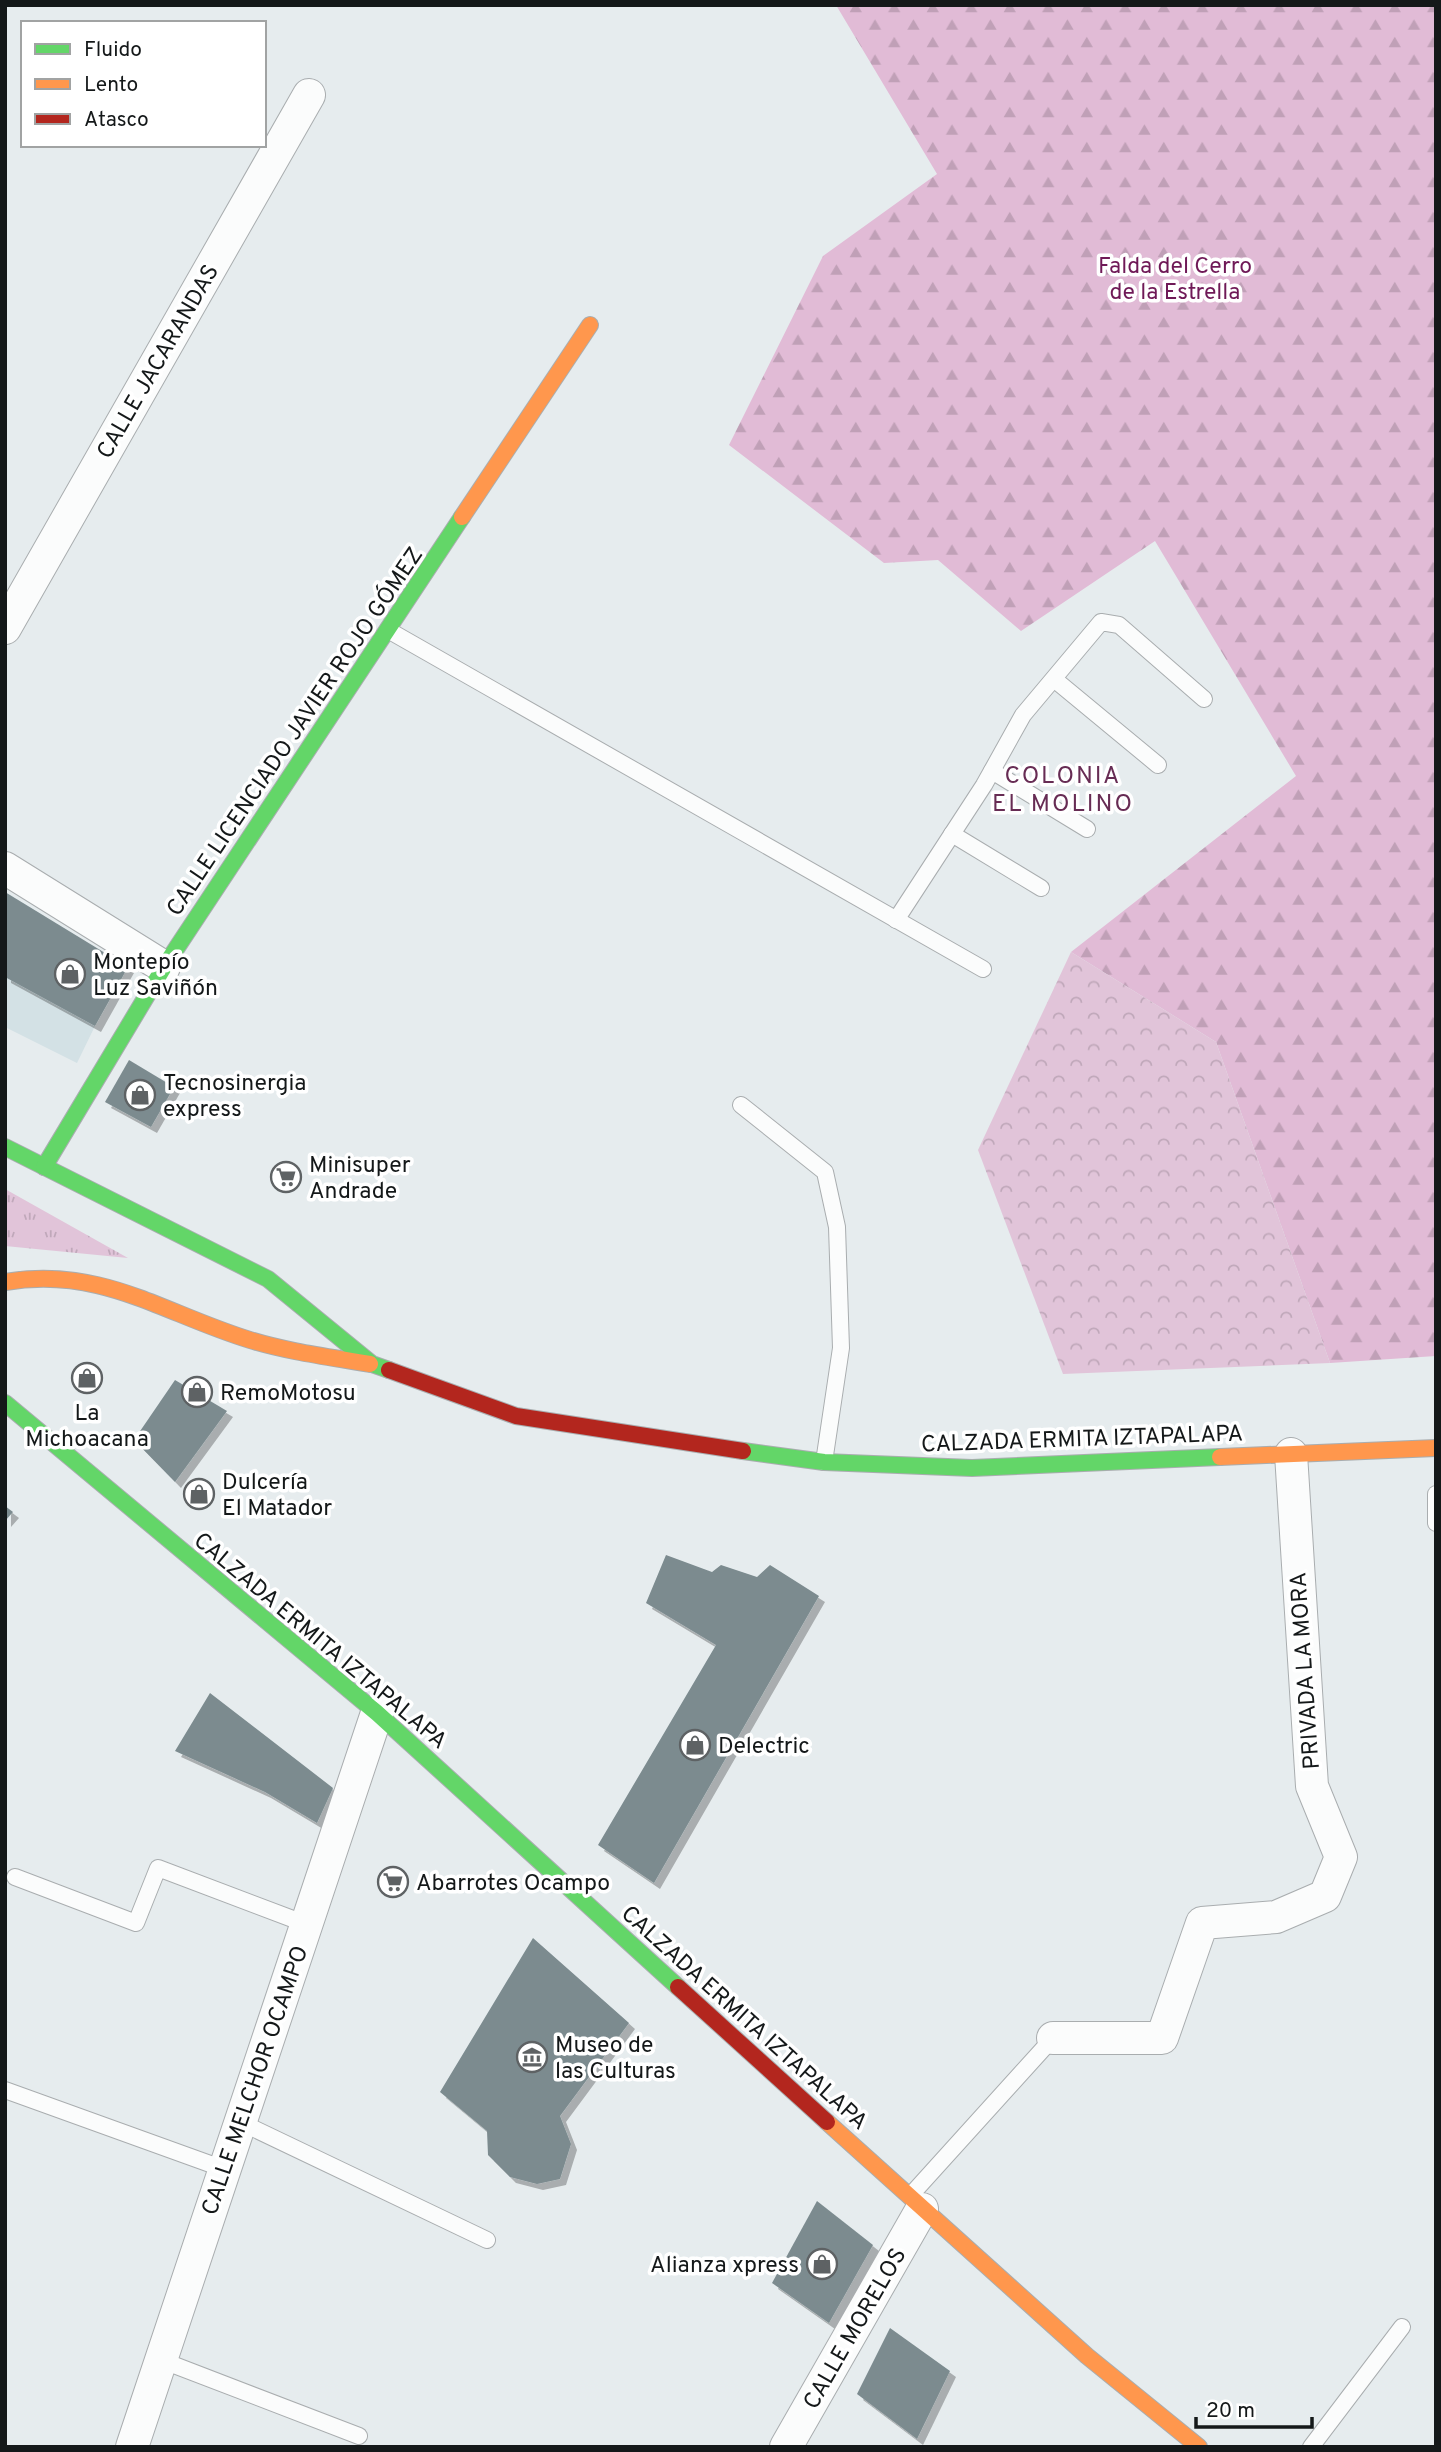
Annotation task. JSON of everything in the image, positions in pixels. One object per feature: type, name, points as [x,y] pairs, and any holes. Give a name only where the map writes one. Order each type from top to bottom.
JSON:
[{"type":"main road","name":"CALLE LICENCIADO JAVIER ROJO GÓMEZ","points":[[44,1167],[164,967],[590,325]]},
{"type":"main road","name":"CALZADA ERMITA IZTAPALAPA","points":[[5,1147],[268,1279],[372,1364],[516,1416],[678,1443],[824,1462],[972,1468],[1436,1448]]},
{"type":"main road","points":[[5,1282],[38,1278],[92,1282],[118,1289],[197,1323],[252,1341],[372,1364]]},
{"type":"main road","name":"CALZADA ERMITA IZTAPALAPA","points":[[5,1403],[377,1713],[1087,2356],[1199,2447]]},
{"type":"street","name":"CALLE JACARANDAS","points":[[5,628],[309,95]]},
{"type":"street","points":[[5,868],[164,967]]},
{"type":"street","name":"PRIVADA LA MORA","points":[[1053,2038],[1162,2038],[1202,1923],[1276,1917],[1325,1896],[1341,1857],[1311,1786],[1291,1454]]},
{"type":"street","name":"CALLE MELCHOR OCAMPO","points":[[132,2447],[377,1713]]},
{"type":"street","name":"CALLE MORELOS","points":[[786,2447],[916,2202]]},
{"type":"lane","points":[[896,920],[992,771],[1023,715],[1101,622],[1119,625],[1204,699]]},
{"type":"lane","points":[[388,630],[984,969]]},
{"type":"lane","points":[[1054,679],[1158,765]]},
{"type":"lane","points":[[992,771],[1087,829]]},
{"type":"lane","points":[[952,834],[1041,888]]},
{"type":"lane","points":[[741,1105],[825,1172],[837,1227],[841,1348],[824,1462]]},
{"type":"lane","points":[[1436,1494],[1436,1523]]},
{"type":"lane","points":[[15,1877],[136,1923],[158,1868],[306,1924]]},
{"type":"lane","name":"PRIVADA LA MORA","points":[[916,2202],[1053,2038]]},
{"type":"lane","points":[[5,2090],[224,2169]]},
{"type":"lane","points":[[240,2122],[487,2240]]},
{"type":"lane","points":[[1311,2447],[1402,2327]]},
{"type":"lane","points":[[161,2360],[359,2436]]},
{"type":"shaded area","points":[[5,892],[44,916],[14,981],[95,1026],[77,1063],[5,1027]]},
{"type":"green space","name":"Falda del Cerro de la Estrella","points":[[836,5],[1436,5],[1436,1356],[1330,1363],[1216,1042],[1071,952],[1296,776],[1155,541],[1021,631],[938,560],[884,563],[729,445],[823,256],[937,174]]},
{"type":"green space","points":[[1071,952],[1216,1042],[1330,1363],[1063,1374],[978,1150]]},
{"type":"green space","points":[[5,1189],[128,1258],[5,1246]]},
{"type":"building","name":"Montepío Luz Saviñón","points":[[5,892],[128,967],[95,1026],[5,977]]},
{"type":"building","name":"Tecnosinergia express","points":[[129,1060],[174,1087],[151,1127],[105,1102]]},
{"type":"building","points":[[175,1380],[227,1411],[175,1482],[134,1440]]},
{"type":"building","points":[[5,1506],[13,1512],[5,1521]]},
{"type":"building","name":"Delectric","points":[[666,1555],[712,1572],[721,1565],[757,1577],[770,1565],[819,1596],[654,1883],[598,1845],[716,1645],[646,1603]]},
{"type":"building","points":[[210,1693],[333,1788],[317,1823],[265,1792],[175,1751]]},
{"type":"building","name":"Museo de las Culturas","points":[[533,1938],[629,2023],[560,2116],[571,2144],[560,2179],[537,2184],[510,2177],[488,2155],[487,2131],[440,2092]]},
{"type":"building","name":"Alianza xpress","points":[[817,2201],[873,2245],[829,2323],[772,2283]]},
{"type":"building","points":[[890,2328],[950,2371],[917,2439],[857,2394]]},
{"type":"traffic: fast","points":[[44,1167],[164,967],[462,517]]},
{"type":"traffic: fast","points":[[5,1147],[268,1279],[372,1364],[389,1370]]},
{"type":"traffic: fast","points":[[5,1403],[377,1713],[678,1987]]},
{"type":"traffic: fast","points":[[743,1451],[824,1462],[972,1468],[1220,1457]]},
{"type":"traffic: slow","points":[[462,517],[590,325]]},
{"type":"traffic: slow","points":[[5,1282],[40,1279],[102,1286],[250,1340],[370,1364]]},
{"type":"traffic: slow","points":[[1220,1457],[1436,1448]]},
{"type":"traffic: slow","points":[[827,2122],[1087,2356],[1199,2447]]},
{"type":"traffic: jam","points":[[389,1370],[516,1416],[743,1451]]},
{"type":"traffic: jam","points":[[678,1987],[827,2122]]},
{"type":"place","name":"Montepío Luz Saviñón","points":[[70,974]]},
{"type":"place","name":"Tecnosinergia express","points":[[140,1095]]},
{"type":"place","name":"Minisuper Andrade","points":[[286,1177]]},
{"type":"place","name":"La Michoacana","points":[[87,1378]]},
{"type":"place","name":"RemoMotosu","points":[[197,1392]]},
{"type":"place","name":"Dulcería El Matador","points":[[199,1494]]},
{"type":"place","name":"Delectric","points":[[695,1745]]},
{"type":"place","name":"Abarrotes Ocampo","points":[[393,1882]]},
{"type":"place","name":"Museo de las Culturas","points":[[532,2057]]},
{"type":"place","name":"Alianza xpress","points":[[822,2264]]},
{"type":"district","name":"COLONIA EL MOLINO","points":[[1063,789]]}]
